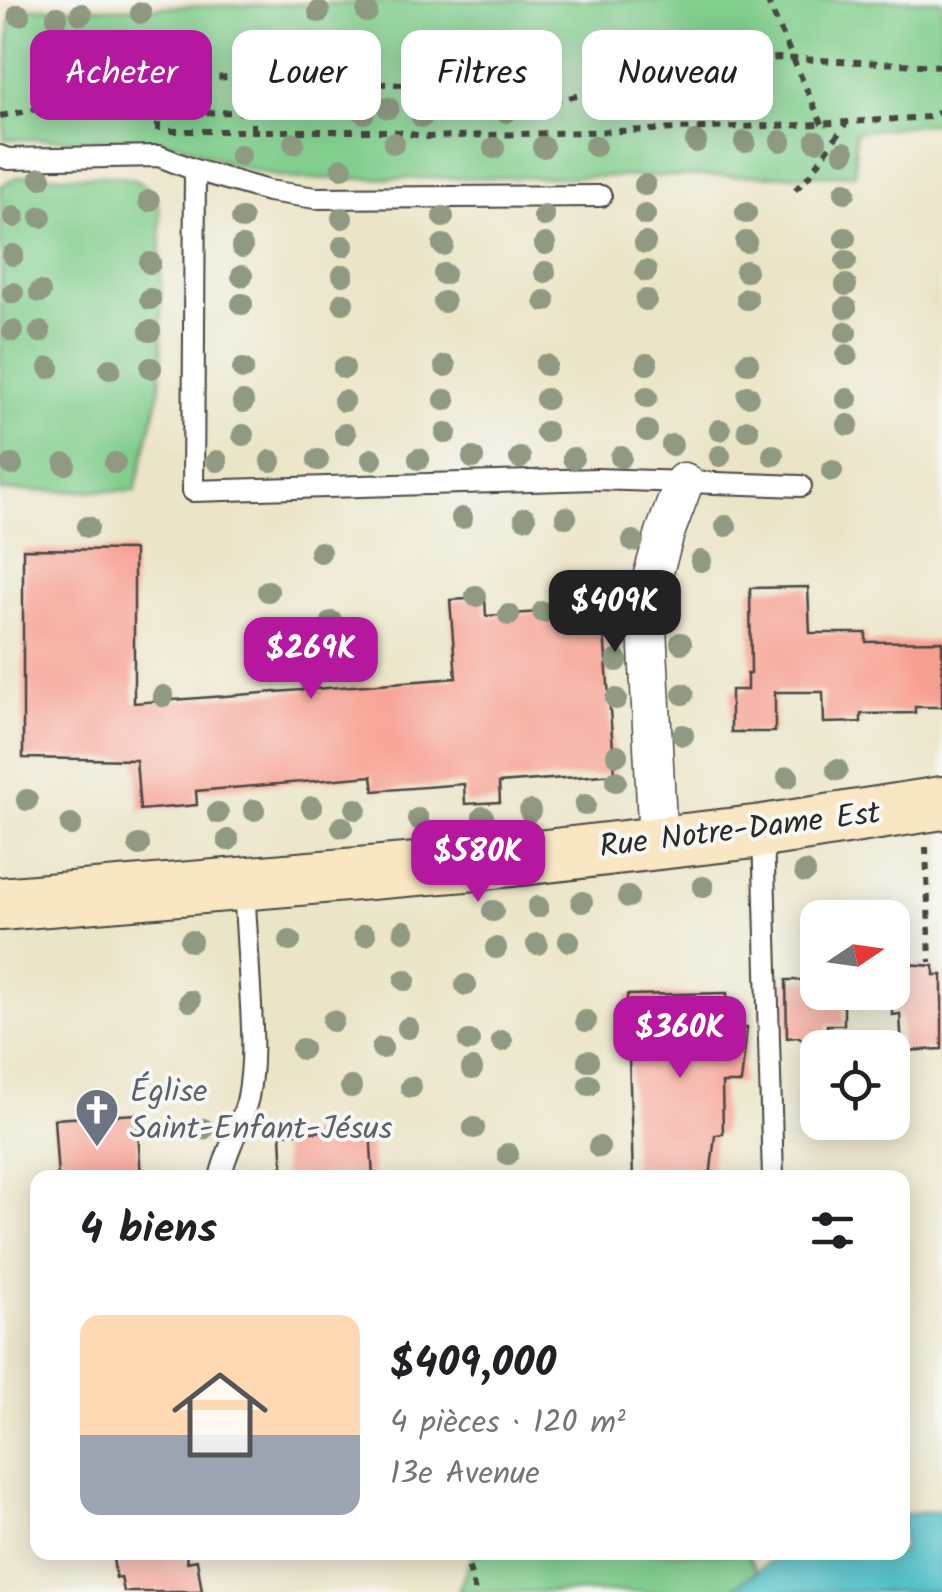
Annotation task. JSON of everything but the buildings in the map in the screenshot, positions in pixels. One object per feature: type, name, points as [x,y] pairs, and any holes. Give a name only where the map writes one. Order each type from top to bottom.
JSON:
[{"type":"main road","name":"Rue Notre-Dame Est","points":[[0,904],[477,864],[764,831],[934,824]]},
{"type":"street","points":[[658,843],[648,628],[650,584],[684,482]]},
{"type":"lane","points":[[0,156],[159,156],[268,191],[316,198],[600,196]]},
{"type":"lane","points":[[195,170],[193,491],[576,479],[801,486]]},
{"type":"lane","points":[[764,831],[773,1170]]},
{"type":"lane","points":[[223,1170],[247,1101],[252,1073],[254,1042],[244,884]]},
{"type":"path","points":[[767,0],[822,124]]},
{"type":"path","points":[[381,84],[563,99],[723,65],[778,58],[942,66]]},
{"type":"path","points":[[0,116],[30,111]]},
{"type":"path","points":[[140,131],[391,131],[428,137],[822,124],[929,117],[942,111]]},
{"type":"path","points":[[158,120],[158,131]]},
{"type":"path","points":[[252,120],[253,131]]},
{"type":"path","points":[[795,190],[847,122]]},
{"type":"path","points":[[930,962],[934,824]]},
{"type":"path","points":[[466,1560],[475,1592]]},
{"type":"green space","points":[[490,0],[942,0],[942,122],[855,132],[855,174],[836,175],[298,179],[228,163],[180,144],[149,140],[4,139],[13,8]]},
{"type":"green space","points":[[27,175],[130,179],[149,189],[160,211],[162,365],[159,394],[135,491],[1,491],[1,186]]},
{"type":"green space","points":[[470,1560],[751,1560],[757,1572],[728,1592],[458,1592]]},
{"type":"water","points":[[942,1511],[942,1592],[728,1592],[773,1560],[910,1560],[910,1514]]},
{"type":"place","name":"Église Saint-Enfant-Jésus","points":[[97,1148]]}]
